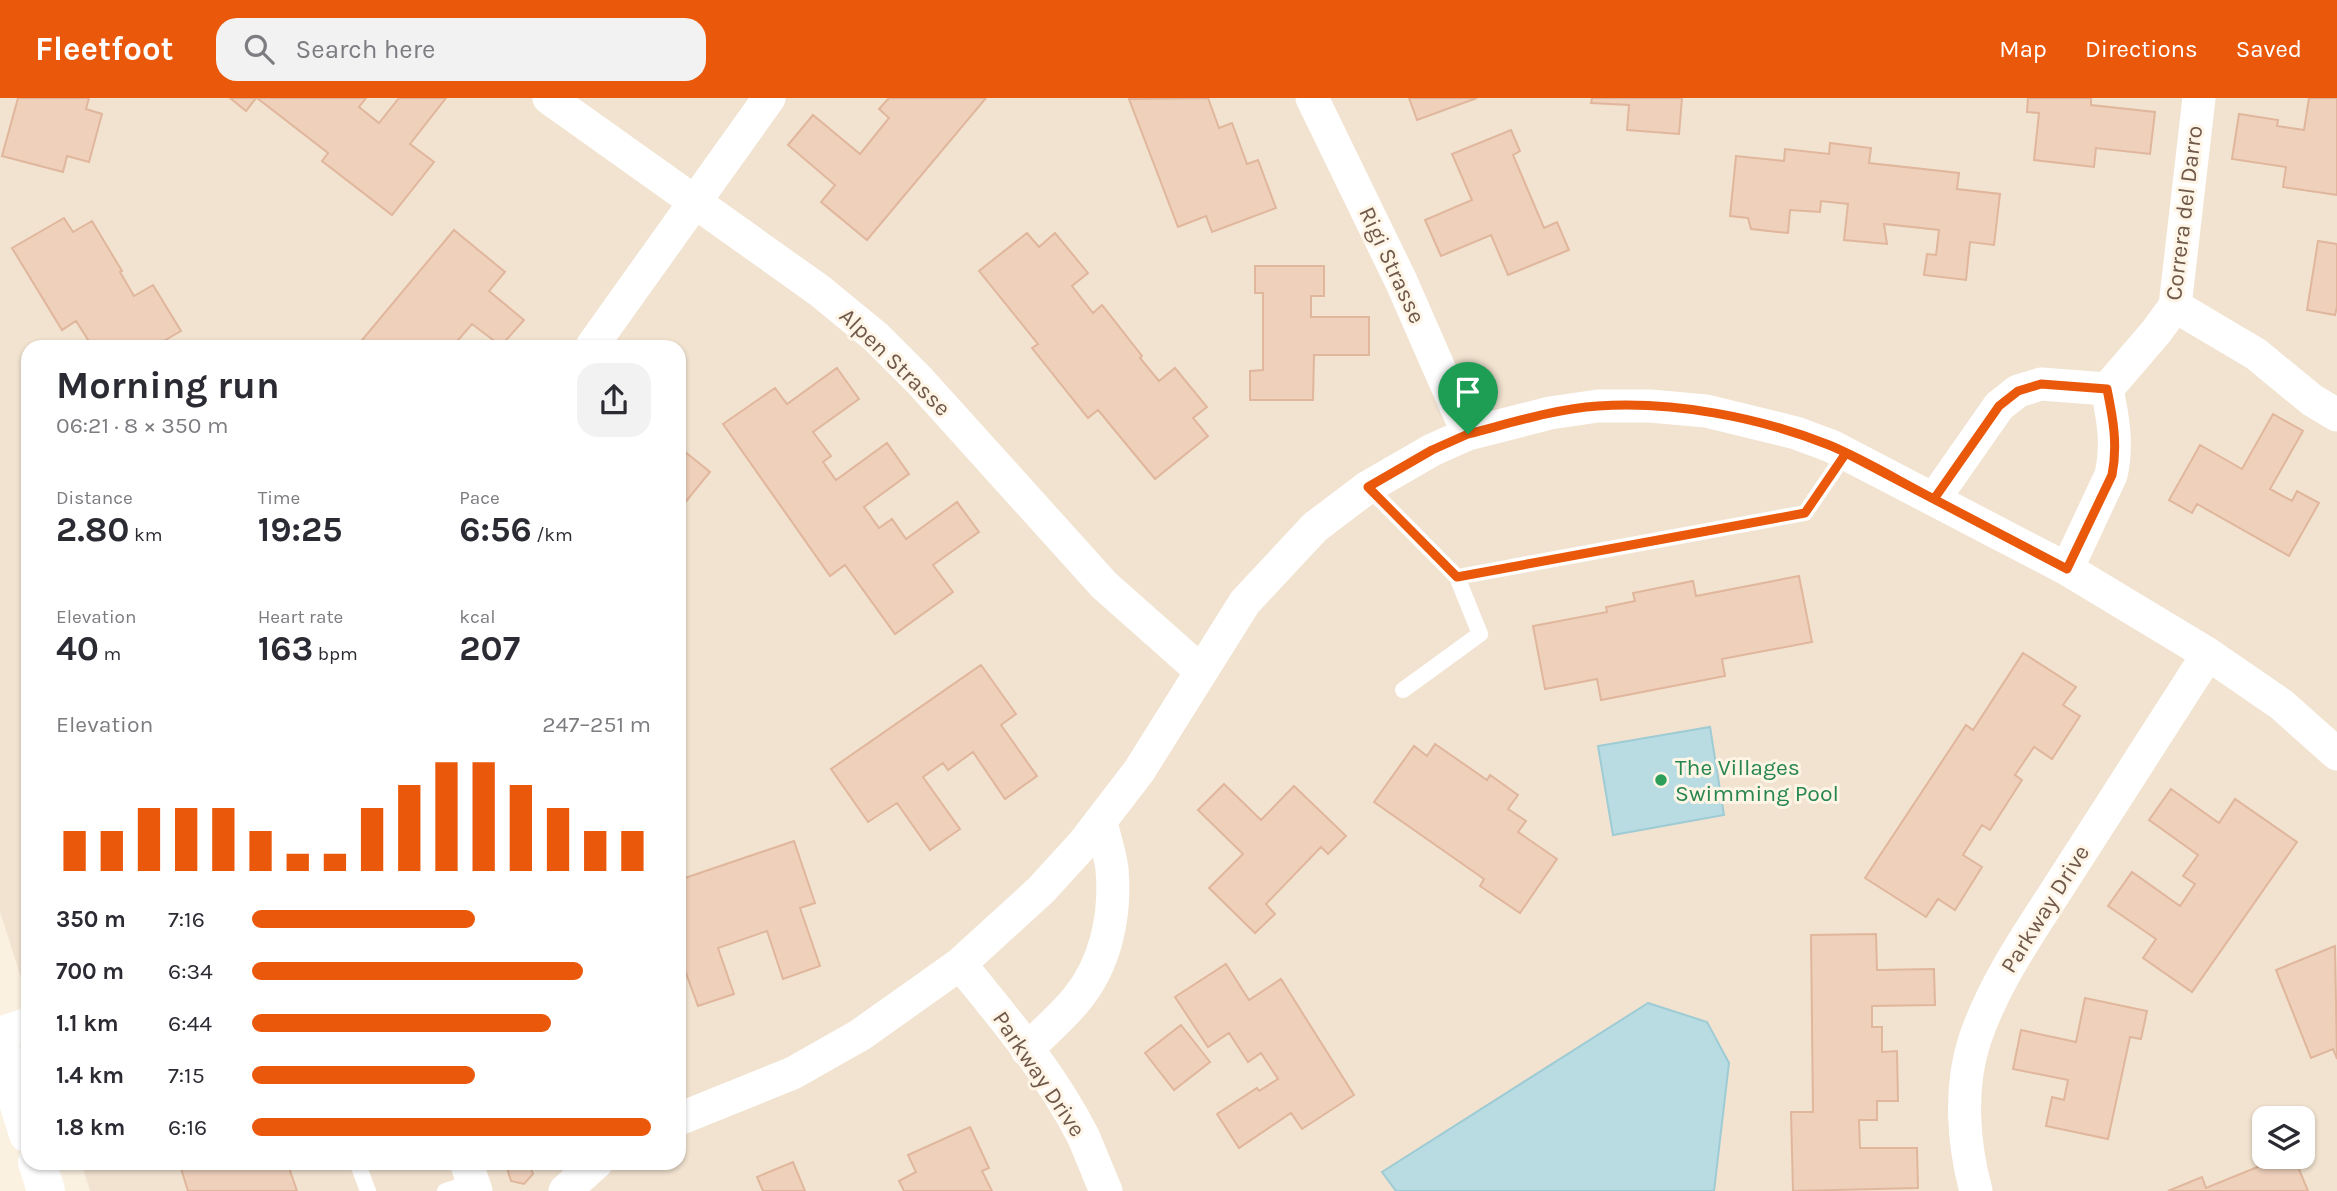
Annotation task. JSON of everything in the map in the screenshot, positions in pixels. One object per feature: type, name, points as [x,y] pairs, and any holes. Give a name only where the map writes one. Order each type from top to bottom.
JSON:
[{"type":"street","name":"Alpen Strasse","points":[[549,98],[820,291],[876,337],[919,380],[1104,585],[1200,671]]},
{"type":"street","points":[[596,340],[769,98]]},
{"type":"street","name":"Rigi Strasse","points":[[1312,98],[1401,281],[1468,434]]},
{"type":"street","name":"Correra del Darro","points":[[2107,389],[2175,306],[2199,98]]},
{"type":"street","points":[[2175,306],[2256,354],[2312,400],[2337,415]]},
{"type":"street","points":[[1934,499],[1999,406],[2018,391],[2041,384],[2107,389],[2115,426],[2115,461],[2112,475],[2067,569]]},
{"type":"street","points":[[686,1116],[793,1073],[860,1035],[960,964],[1041,890],[1101,821],[1139,771],[1245,603],[1315,527],[1368,487],[1432,450],[1468,434],[1550,413],[1598,406],[1650,406],[1706,411],[1796,433],[1846,453],[2067,569],[2208,654],[2282,705],[2337,754]]},
{"type":"street","name":"Parkway Drive","points":[[1976,1191],[1970,1170],[1965,1131],[1966,1077],[1975,1040],[2000,979],[2208,654]]},
{"type":"street","points":[[1027,1050],[1077,999],[1099,965],[1108,935],[1112,900],[1112,867],[1101,821]]},
{"type":"street","name":"Parkway Drive","points":[[960,964],[1057,1091],[1083,1136],[1106,1191]]},
{"type":"street","points":[[0,1034],[21,1026]]},
{"type":"street","points":[[0,1045],[21,1111]]},
{"type":"street","points":[[39,1170],[46,1191]]},
{"type":"street","points":[[565,1191],[588,1170]]},
{"type":"lane","points":[[1457,577],[1805,513],[1846,453]]},
{"type":"lane","points":[[1368,487],[1457,577],[1480,634],[1402,690]]},
{"type":"lane","points":[[360,1170],[368,1191]]},
{"type":"shaded area","points":[[0,98],[2337,98],[2337,1191],[90,1191],[83,1170],[686,1170],[686,340],[21,340],[21,977],[0,912]]},
{"type":"water","name":"The Villages Swimming Pool","points":[[1710,727],[1724,815],[1613,835],[1598,746]]},
{"type":"water","points":[[1648,1003],[1707,1022],[1729,1063],[1714,1191],[1396,1191],[1382,1172]]},
{"type":"building","points":[[18,98],[89,98],[86,109],[102,114],[89,162],[67,156],[63,172],[2,156]]},
{"type":"building","points":[[230,98],[256,98],[246,111]]},
{"type":"building","points":[[257,98],[366,98],[359,107],[379,123],[399,98],[446,98],[410,144],[434,162],[392,215],[322,161],[328,153]]},
{"type":"building","points":[[889,98],[986,98],[867,240],[821,202],[835,185],[788,145],[813,115],[860,154],[889,118],[879,109]]},
{"type":"building","points":[[1208,98],[1219,128],[1232,123],[1247,164],[1258,160],[1276,208],[1212,232],[1206,216],[1178,227],[1129,99]]},
{"type":"building","points":[[1409,98],[1477,98],[1417,120]]},
{"type":"building","points":[[1592,98],[1682,98],[1679,134],[1627,130],[1629,105],[1591,103]]},
{"type":"building","points":[[2028,98],[2091,98],[2091,105],[2155,112],[2150,154],[2096,148],[2094,167],[2034,160],[2039,113],[2027,112]]},
{"type":"building","points":[[2309,98],[2337,98],[2337,195],[2283,187],[2286,167],[2232,159],[2239,114],[2278,120],[2277,126],[2304,130]]},
{"type":"building","points":[[1511,130],[1520,151],[1513,155],[1544,228],[1557,222],[1569,250],[1508,275],[1491,235],[1441,256],[1425,220],[1472,200],[1452,154]]},
{"type":"building","points":[[1830,143],[1871,148],[1869,163],[1959,173],[1957,189],[2000,194],[1994,245],[1970,242],[1966,280],[1924,275],[1927,254],[1936,255],[1939,230],[1884,224],[1887,244],[1844,240],[1848,204],[1821,201],[1820,212],[1790,210],[1788,233],[1751,229],[1748,218],[1730,216],[1736,156],[1784,161],[1785,149],[1829,154]]},
{"type":"building","points":[[64,218],[73,232],[92,221],[134,296],[153,285],[181,331],[165,340],[88,340],[76,321],[62,330],[12,248]]},
{"type":"building","points":[[454,230],[505,272],[489,291],[524,320],[506,340],[493,340],[472,324],[458,340],[362,340]]},
{"type":"building","points":[[1027,233],[1039,247],[1055,233],[1088,273],[1072,286],[1093,313],[1102,305],[1159,381],[1175,368],[1207,407],[1193,418],[1208,436],[1155,479],[1098,410],[1088,418],[1032,348],[1038,344],[979,271]]},
{"type":"building","points":[[2318,241],[2337,244],[2335,315],[2307,310]]},
{"type":"building","points":[[1255,266],[1324,266],[1324,296],[1311,296],[1311,317],[1369,317],[1369,355],[1314,355],[1313,400],[1250,400],[1250,371],[1263,370],[1263,293],[1255,293]]},
{"type":"building","points":[[837,368],[859,399],[813,432],[831,456],[823,462],[836,480],[887,443],[909,474],[864,507],[879,528],[892,519],[906,539],[957,502],[979,532],[933,565],[953,592],[895,634],[845,565],[830,576],[723,424],[775,388],[787,404]]},
{"type":"building","points":[[2273,414],[2303,431],[2270,489],[2292,501],[2297,491],[2319,503],[2289,556],[2197,504],[2192,513],[2169,500],[2200,445],[2242,469]]},
{"type":"building","points":[[686,453],[710,472],[686,501]]},
{"type":"building","points":[[1799,576],[1812,642],[1722,659],[1725,676],[1601,700],[1597,679],[1545,689],[1533,626],[1607,612],[1606,607],[1635,601],[1633,593],[1693,581],[1696,596]]},
{"type":"building","points":[[2023,653],[2076,687],[2063,705],[2080,716],[2052,759],[2034,747],[2015,775],[2022,780],[1990,830],[1982,825],[1963,855],[1982,867],[1955,910],[1938,899],[1926,917],[1865,878],[1966,725],[1973,730]]},
{"type":"building","points":[[981,665],[1016,714],[1001,725],[1037,776],[1005,799],[973,752],[948,770],[943,763],[923,777],[960,829],[930,850],[897,803],[868,822],[831,769]]},
{"type":"building","points":[[1435,744],[1487,780],[1490,775],[1518,795],[1508,809],[1526,821],[1518,832],[1557,859],[1520,913],[1480,886],[1484,879],[1374,802],[1414,746],[1427,756]]},
{"type":"building","points":[[1224,784],[1261,820],[1294,786],[1346,836],[1328,854],[1321,847],[1266,904],[1275,914],[1255,933],[1209,888],[1243,854],[1198,810]]},
{"type":"building","points":[[2171,789],[2219,823],[2235,799],[2297,842],[2192,992],[2143,958],[2156,939],[2108,906],[2132,872],[2180,906],[2195,884],[2183,876],[2198,855],[2149,820]]},
{"type":"building","points":[[794,841],[815,903],[800,908],[820,966],[783,979],[767,931],[718,948],[734,994],[698,1006],[686,973],[686,878]]},
{"type":"building","points":[[1876,934],[1877,970],[1934,969],[1935,1005],[1872,1006],[1872,1027],[1882,1027],[1882,1052],[1897,1051],[1898,1101],[1877,1101],[1877,1120],[1859,1120],[1860,1148],[1917,1148],[1918,1188],[1793,1191],[1791,1112],[1813,1112],[1811,935]]},
{"type":"building","points":[[2335,946],[2337,1059],[2333,1049],[2311,1058],[2276,970]]},
{"type":"building","points":[[1226,964],[1249,1000],[1281,979],[1354,1095],[1302,1129],[1291,1113],[1239,1148],[1217,1114],[1257,1088],[1259,1091],[1278,1079],[1261,1053],[1248,1062],[1229,1033],[1208,1047],[1175,997]]},
{"type":"building","points":[[2085,998],[2147,1011],[2141,1039],[2130,1037],[2108,1139],[2046,1126],[2052,1097],[2064,1100],[2068,1080],[2013,1069],[2021,1030],[2076,1042]]},
{"type":"building","points":[[1181,1025],[1210,1062],[1174,1090],[1145,1053]]},
{"type":"building","points":[[970,1127],[989,1168],[982,1171],[992,1191],[904,1191],[899,1181],[916,1172],[908,1155]]},
{"type":"building","points":[[793,1162],[805,1191],[763,1191],[757,1177]]},
{"type":"building","points":[[2253,1169],[2299,1169],[2308,1191],[2168,1191],[2202,1177],[2206,1188]]},
{"type":"building","points":[[181,1170],[290,1170],[297,1191],[188,1191]]},
{"type":"building","points":[[508,1170],[532,1170],[533,1174],[524,1184],[511,1181]]},
{"type":"place","name":"The Villages Swimming Pool","points":[[1661,780]]},
{"type":"route","points":[[1468,434],[1432,450],[1368,487],[1457,577],[1805,513],[1846,453],[2067,569],[2112,475],[2115,461],[2115,426],[2107,389],[2041,384],[2018,391],[1999,406],[1934,499],[1846,453],[1831,446],[1796,433],[1706,411],[1650,406],[1598,406],[1550,413],[1468,434]]}]
